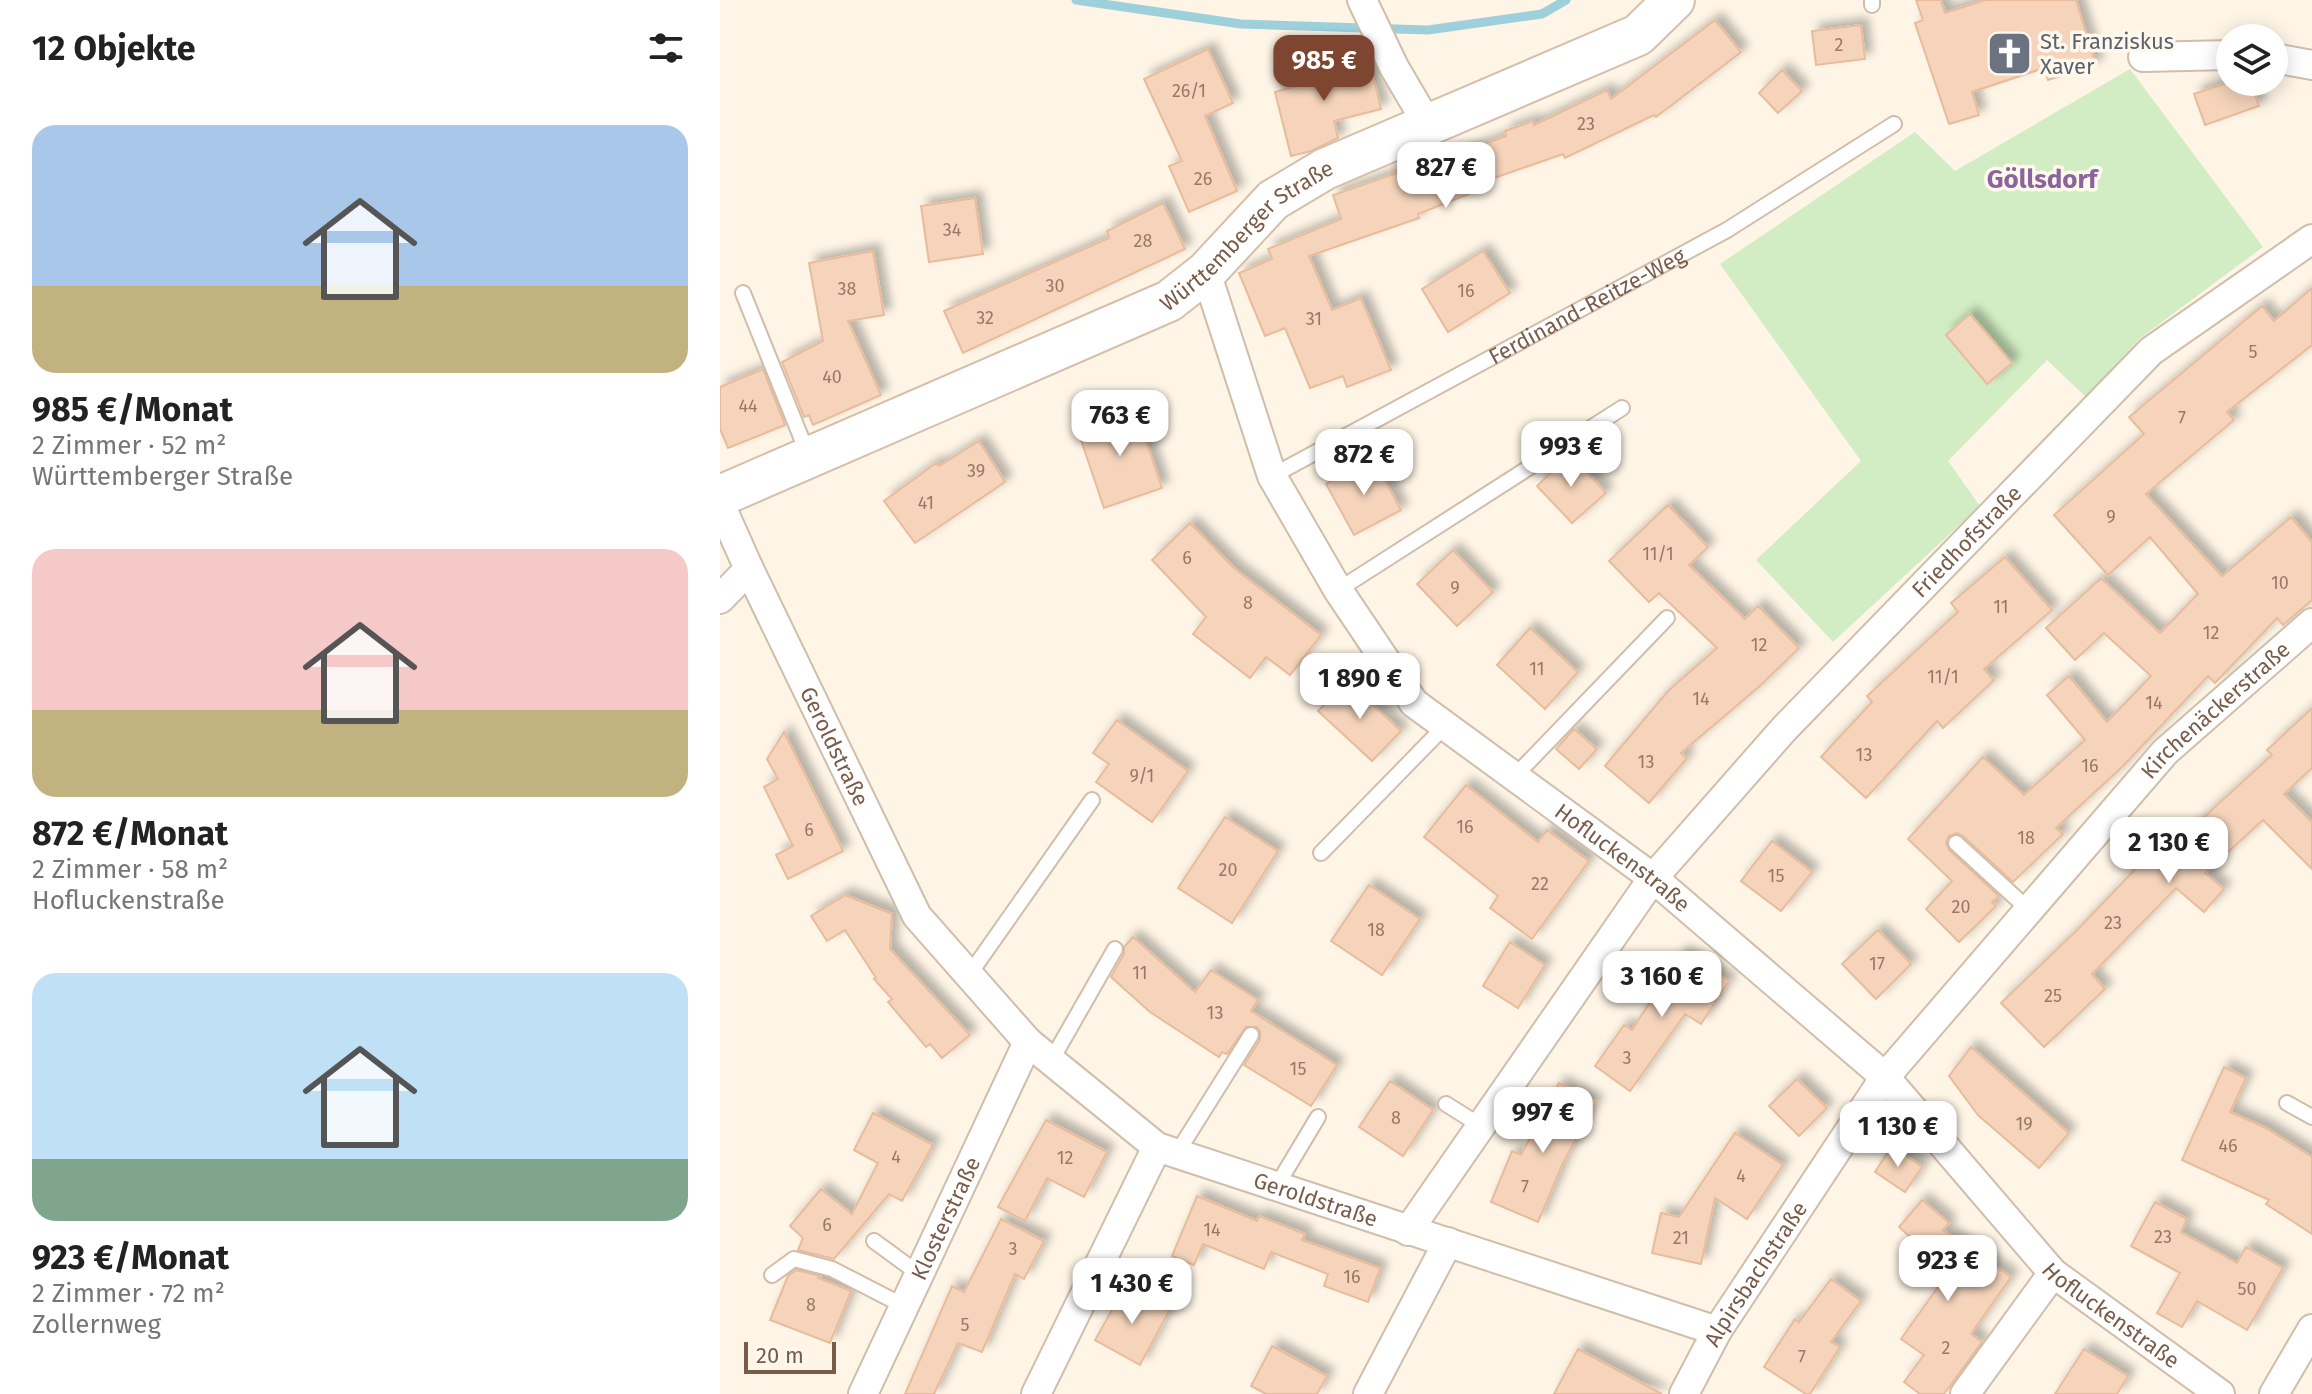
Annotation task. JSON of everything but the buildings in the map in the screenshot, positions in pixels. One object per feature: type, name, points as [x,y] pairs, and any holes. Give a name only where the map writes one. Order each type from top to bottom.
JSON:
[{"type":"street","name":"Württemberger Straße","points":[[720,496],[1169,301],[1206,272],[1273,200],[1325,169],[1638,35],[1674,0]]},
{"type":"street","points":[[1364,6],[1394,67],[1428,125]]},
{"type":"street","points":[[2143,57],[2216,55]]},
{"type":"street","points":[[2288,61],[2312,65]]},
{"type":"street","name":"Friedhofstraße","points":[[1408,1231],[1653,878],[1784,729],[2151,351],[2312,239]]},
{"type":"street","name":"Hofluckenstraße","points":[[1206,272],[1272,476],[1338,590],[1414,703],[1653,878],[1885,1077],[2053,1273],[2220,1394]]},
{"type":"street","name":"Geroldstraße","points":[[720,504],[917,916],[1028,1042],[1167,1150],[1717,1331]]},
{"type":"street","points":[[720,599],[749,569]]},
{"type":"street","name":"Kirchenäckerstraße","points":[[1885,1077],[2165,752],[2312,623]]},
{"type":"street","name":"Klosterstraße","points":[[863,1394],[1028,1042]]},
{"type":"street","name":"Alpirsbachstraße","points":[[1684,1394],[1717,1331],[1885,1077]]},
{"type":"street","points":[[1036,1394],[1167,1150]]},
{"type":"street","points":[[1368,1394],[1448,1242]]},
{"type":"street","points":[[1965,1394],[2053,1273]]},
{"type":"street","points":[[2274,1394],[2312,1329]]},
{"type":"lane","name":"Ferdinand-Reitze-Weg","points":[[1272,476],[1727,230],[1894,124]]},
{"type":"lane","points":[[743,293],[809,457]]},
{"type":"lane","points":[[1338,590],[1622,408]]},
{"type":"lane","points":[[1514,777],[1667,618]]},
{"type":"lane","points":[[1321,853],[1445,726]]},
{"type":"lane","points":[[969,975],[1092,800]]},
{"type":"lane","points":[[1956,843],[2029,910]]},
{"type":"lane","points":[[1051,1061],[1115,949]]},
{"type":"lane","points":[[1167,1150],[1251,1035]]},
{"type":"lane","points":[[2287,1103],[2312,1117]]},
{"type":"lane","points":[[1446,1104],[1481,1126]]},
{"type":"lane","points":[[1276,1187],[1318,1117]]},
{"type":"lane","points":[[874,1241],[919,1274]]},
{"type":"lane","points":[[772,1275],[794,1259],[832,1269],[904,1306]]},
{"type":"green space","points":[[2130,69],[2263,247],[2139,339],[2086,397],[2047,360],[1948,461],[1980,506],[1833,642],[1756,560],[1861,461],[1720,264],[1915,132],[1955,171]]},
{"type":"waterway","points":[[1076,0],[1241,24],[1428,30],[1542,14],[1566,0]]},
{"type":"place","name":"St. Franziskus Xaver","points":[[2009,54]]},
{"type":"district","name":"Göllsdorf","points":[[2042,179]]}]
